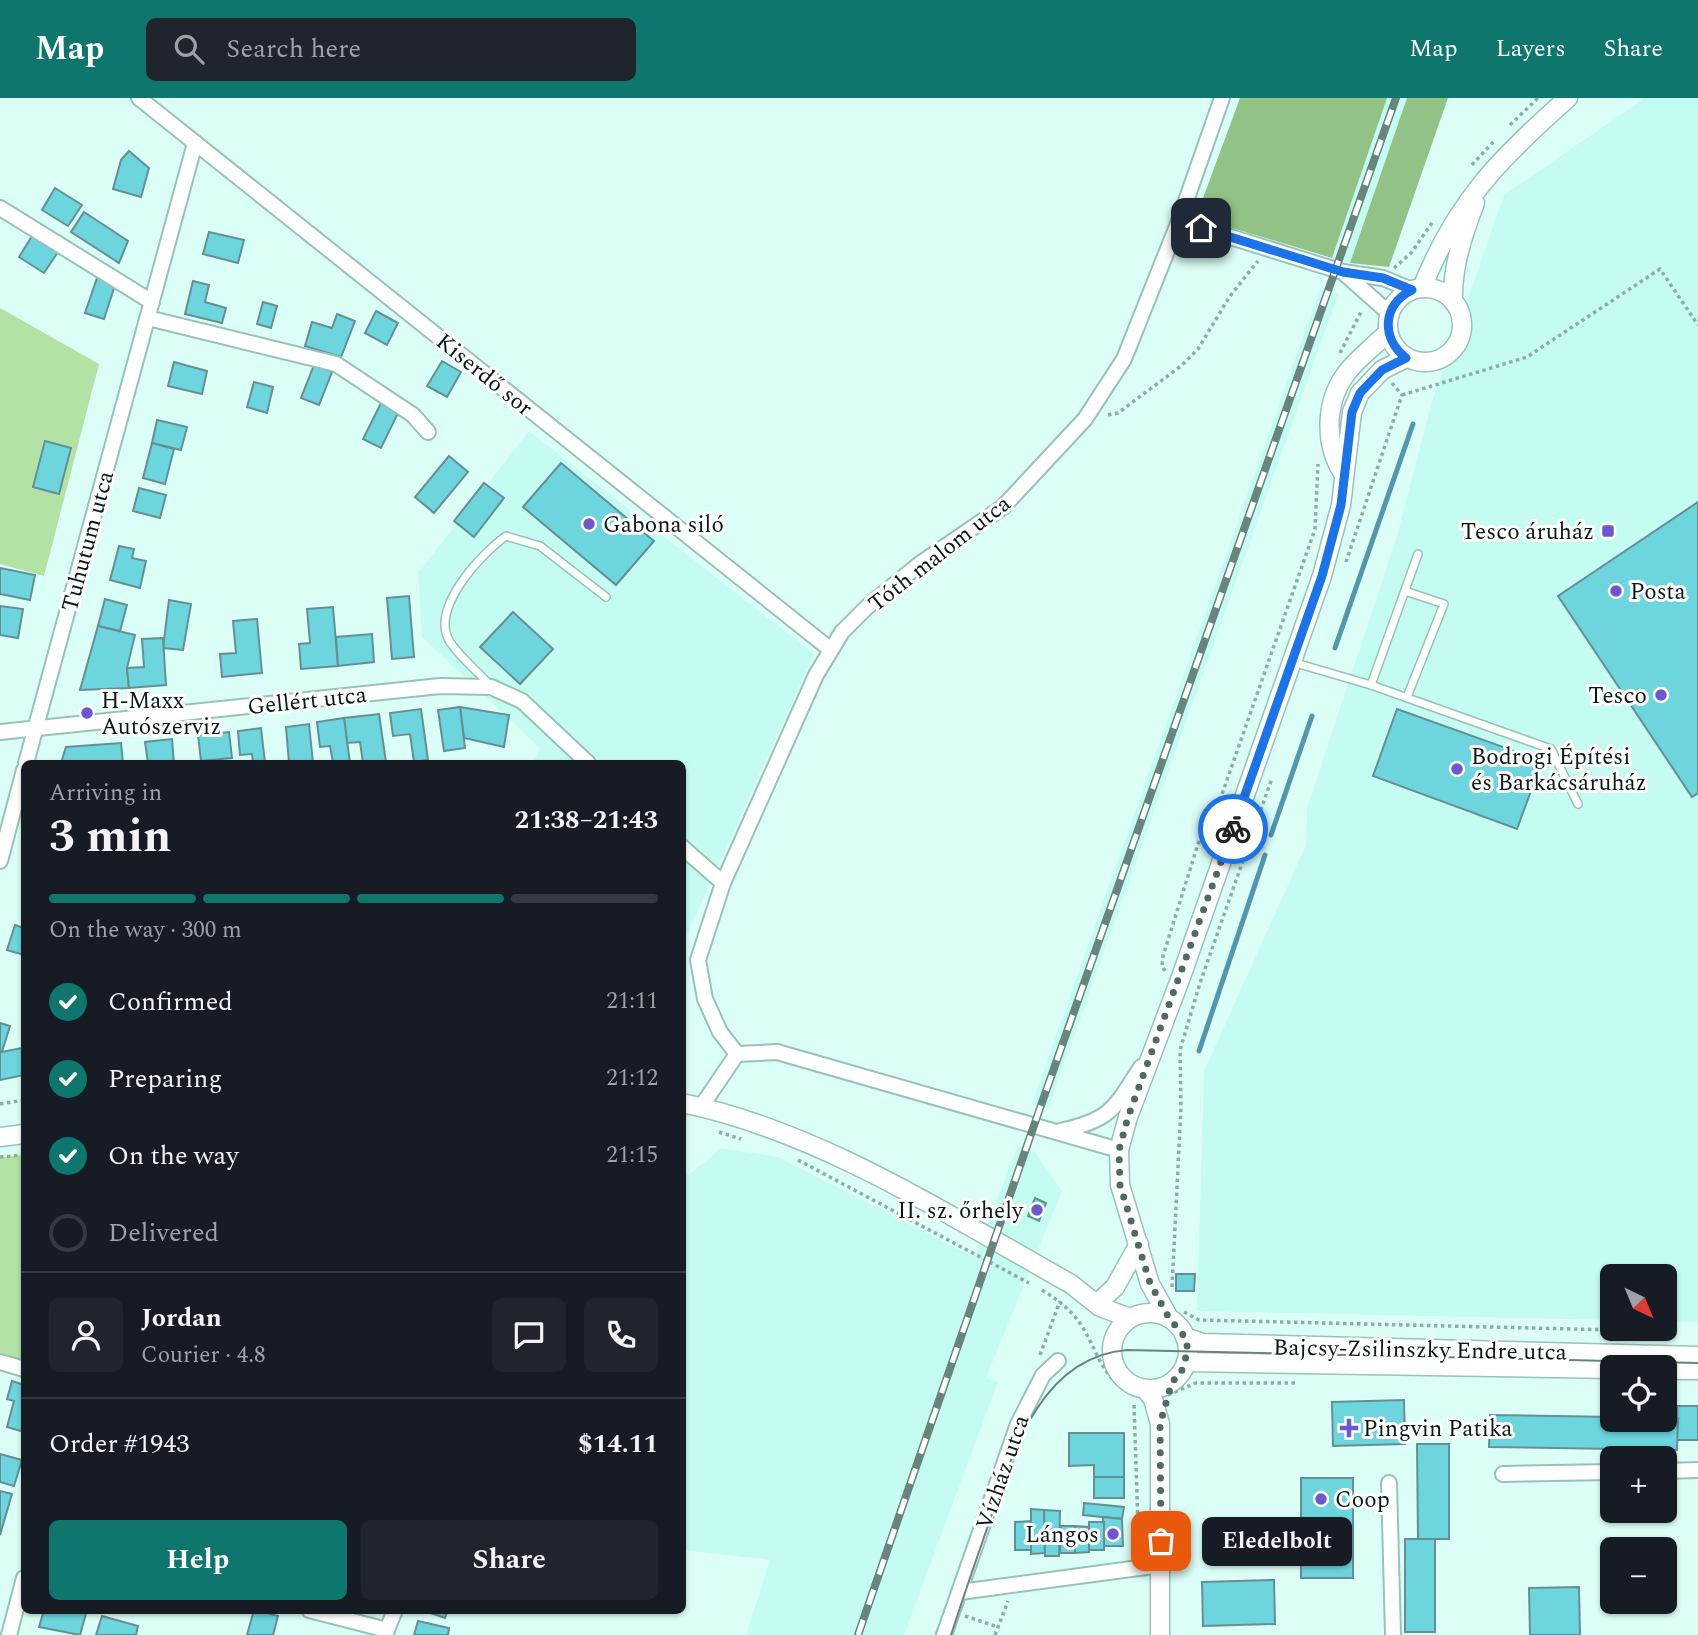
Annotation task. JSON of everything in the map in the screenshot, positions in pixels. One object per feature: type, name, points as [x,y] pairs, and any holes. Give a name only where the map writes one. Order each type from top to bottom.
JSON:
[{"type":"street","name":"Kiserdő sor","points":[[139,98],[831,650]]},
{"type":"street","name":"Tóth malom utca","points":[[737,1054],[720,1032],[705,999],[698,960],[723,883],[779,751],[842,632],[867,607],[921,563],[1003,507],[1085,419],[1124,359],[1179,221],[1222,98]]},
{"type":"street","points":[[1486,174],[1459,252],[1452,285],[1453,301],[1462,322],[1461,334],[1452,350],[1438,360],[1427,363],[1406,358],[1391,342],[1388,332],[1390,313],[1401,297],[1417,289],[1452,225],[1486,174],[1568,98]]},
{"type":"street","name":"Tuhutum utca","points":[[27,760],[195,143]]},
{"type":"street","points":[[0,208],[152,302]]},
{"type":"street","points":[[1179,221],[1343,272],[1383,278],[1417,289],[1434,289],[1453,301]]},
{"type":"street","points":[[1343,272],[1390,313]]},
{"type":"street","points":[[148,318],[336,364],[413,415],[428,432]]},
{"type":"street","points":[[1344,475],[1333,458],[1329,426],[1336,393],[1345,374],[1388,332]]},
{"type":"street","points":[[1160,1424],[1172,1382],[1186,1363],[1185,1337],[1174,1314],[1150,1283],[1120,1185],[1119,1150],[1128,1117],[1181,977],[1322,576],[1341,505],[1352,412],[1360,393],[1382,370],[1406,358]]},
{"type":"street","name":"Gellért utca","points":[[0,732],[440,686],[491,687],[522,701],[585,760]]},
{"type":"street","points":[[0,861],[21,781]]},
{"type":"street","points":[[686,851],[723,883]]},
{"type":"street","points":[[1058,1131],[1090,1125],[1110,1112],[1154,1048]]},
{"type":"street","points":[[701,1107],[737,1054],[777,1052],[1119,1150]]},
{"type":"street","points":[[686,1104],[753,1120],[872,1175],[1070,1284],[1099,1306],[1130,1318],[1156,1313],[1174,1314]]},
{"type":"street","points":[[0,1137],[21,1134]]},
{"type":"street","points":[[1099,1306],[1115,1287],[1139,1244]]},
{"type":"street","points":[[1099,1306],[1114,1338]]},
{"type":"street","points":[[1130,1318],[1114,1338],[1111,1351],[1119,1373],[1127,1382],[1153,1399],[1160,1424],[1160,1635]]},
{"type":"street","name":"Bajcsy-Zsilinszky Endre utca","points":[[1185,1337],[1203,1343],[1698,1356]]},
{"type":"street","name":"Vízház utca","points":[[944,1635],[1028,1400],[1043,1375],[1059,1361]]},
{"type":"street","points":[[0,1362],[21,1368]]},
{"type":"street","name":"Bajcsy-Zsilinszky Endre utca","points":[[1186,1363],[1600,1369]]},
{"type":"street","points":[[1677,1370],[1698,1370]]},
{"type":"street","points":[[1140,1391],[1172,1382]]},
{"type":"street","points":[[1677,1471],[1698,1470]]},
{"type":"street","points":[[1503,1474],[1600,1472]]},
{"type":"street","points":[[1390,1483],[1393,1635]]},
{"type":"street","points":[[960,1591],[1161,1565]]},
{"type":"street","points":[[9,1635],[21,1589]]},
{"type":"street","points":[[323,1614],[386,1632],[393,1614]]},
{"type":"lane","points":[[491,687],[449,641],[444,618],[457,590],[483,553],[506,536],[540,546],[606,597]]},
{"type":"lane","points":[[1371,685],[1418,554]]},
{"type":"lane","points":[[1405,591],[1444,604],[1407,697]]},
{"type":"lane","points":[[1291,662],[1407,697],[1551,749],[1578,804]]},
{"type":"path","points":[[1085,419],[1118,413],[1181,366],[1198,349],[1230,296],[1268,248]]},
{"type":"path","points":[[1402,395],[1527,357],[1607,307],[1660,269],[1698,325]]},
{"type":"path","points":[[1334,362],[1351,332]]},
{"type":"path","points":[[1172,1291],[1181,1108],[1180,1050],[1200,983],[1165,971],[1162,966],[1163,956],[1198,844],[1221,797],[1314,529],[1318,463]]},
{"type":"path","points":[[0,1104],[21,1100]]},
{"type":"path","points":[[714,1131],[749,1142]]},
{"type":"path","points":[[0,1157],[21,1155]]},
{"type":"path","points":[[795,1159],[1048,1294],[1078,1320],[1089,1340]]},
{"type":"path","points":[[1174,1314],[1199,1320],[1600,1330]]},
{"type":"path","points":[[1140,1391],[1140,1568]]},
{"type":"path","points":[[995,1635],[1014,1586]]},
{"type":"shaded area","points":[[1387,98],[1407,98],[1350,263],[1332,258]]},
{"type":"shaded area","points":[[1645,98],[1698,98],[1698,1322],[1677,1321],[1677,1264],[1600,1264],[1600,1320],[1197,1311],[1204,1071],[1306,845],[1307,808],[1397,536],[1431,405],[1504,195]]},
{"type":"shaded area","points":[[1320,289],[1338,295],[1048,1109],[1032,1104]]},
{"type":"shaded area","points":[[529,431],[814,654],[686,936],[686,760],[534,760],[540,748],[422,637],[418,573]]},
{"type":"shaded area","points":[[1018,1146],[1035,1152],[1062,1191],[986,1378],[998,1382],[904,1635],[746,1635],[770,1560],[686,1550],[686,1175],[721,1148],[778,1157],[974,1257]]},
{"type":"green space","points":[[1240,98],[1387,98],[1332,258],[1196,217]]},
{"type":"green space","points":[[1407,98],[1448,98],[1389,267],[1350,263]]},
{"type":"green space","points":[[0,308],[99,364],[44,576],[0,564]]},
{"type":"green space","points":[[21,1155],[21,1368],[0,1362],[0,1157]]},
{"type":"building","points":[[129,151],[149,168],[141,197],[113,189],[121,160]]},
{"type":"building","points":[[55,188],[82,205],[68,226],[42,210]]},
{"type":"building","points":[[84,212],[128,241],[119,263],[71,232]]},
{"type":"building","points":[[209,232],[244,240],[238,263],[203,254]]},
{"type":"building","points":[[32,236],[58,252],[44,273],[19,257]]},
{"type":"building","points":[[98,275],[115,285],[104,319],[85,313]]},
{"type":"building","points":[[193,281],[209,285],[205,302],[226,308],[222,323],[185,314]]},
{"type":"building","points":[[263,302],[277,306],[271,328],[257,324]]},
{"type":"building","points":[[376,311],[398,323],[387,345],[365,333]]},
{"type":"building","points":[[337,314],[355,321],[341,357],[305,346],[312,322],[332,328]]},
{"type":"building","points":[[442,361],[461,372],[447,397],[427,386]]},
{"type":"building","points":[[174,362],[207,371],[202,394],[168,386]]},
{"type":"building","points":[[314,365],[332,372],[319,405],[301,398]]},
{"type":"building","points":[[254,382],[273,387],[267,413],[247,407]]},
{"type":"building","points":[[381,403],[399,411],[381,448],[363,439]]},
{"type":"building","points":[[157,420],[187,427],[181,450],[152,443]]},
{"type":"building","points":[[45,441],[71,448],[59,494],[33,487]]},
{"type":"building","points":[[152,443],[174,449],[165,484],[143,478]]},
{"type":"building","points":[[449,456],[468,472],[434,513],[415,497]]},
{"type":"building","name":"Gabona siló","points":[[561,463],[654,541],[616,585],[523,507]]},
{"type":"building","points":[[484,483],[504,498],[474,537],[454,521]]},
{"type":"building","points":[[139,488],[166,495],[160,518],[133,511]]},
{"type":"building","name":"Tesco","points":[[1698,502],[1698,793],[1692,797],[1558,596]]},
{"type":"building","points":[[119,546],[134,549],[132,558],[146,561],[140,588],[110,580]]},
{"type":"building","points":[[0,568],[35,575],[30,600],[0,594]]},
{"type":"building","points":[[409,596],[414,657],[392,659],[387,598]]},
{"type":"building","points":[[105,599],[127,605],[120,631],[98,626]]},
{"type":"building","points":[[169,600],[191,604],[183,650],[163,648]]},
{"type":"building","points":[[0,606],[23,609],[18,638],[0,635]]},
{"type":"building","points":[[333,607],[338,666],[301,669],[299,644],[310,643],[307,609]]},
{"type":"building","points":[[513,612],[553,649],[520,684],[480,647]]},
{"type":"building","points":[[257,619],[262,673],[222,677],[220,654],[236,653],[233,621]]},
{"type":"building","points":[[98,626],[135,635],[127,668],[129,688],[80,690]]},
{"type":"building","points":[[372,634],[374,662],[338,666],[336,637]]},
{"type":"building","points":[[163,638],[166,685],[129,688],[127,668],[144,667],[142,639]]},
{"type":"building","points":[[460,707],[509,715],[504,747],[464,738]]},
{"type":"building","points":[[460,707],[465,748],[444,751],[438,710]]},
{"type":"building","points":[[421,709],[428,760],[414,760],[410,734],[393,736],[390,713]]},
{"type":"building","name":"Bodrogi Építési és Barkácsáruház","points":[[1397,709],[1542,761],[1517,829],[1373,776]]},
{"type":"building","points":[[379,714],[386,760],[363,760],[360,742],[347,743],[344,718]]},
{"type":"building","points":[[344,718],[350,760],[332,760],[330,746],[320,747],[317,722]]},
{"type":"building","points":[[309,724],[313,760],[289,760],[286,727]]},
{"type":"building","points":[[261,728],[265,760],[253,760],[252,754],[240,755],[238,731]]},
{"type":"building","points":[[229,732],[232,758],[201,760],[198,735]]},
{"type":"building","points":[[172,739],[174,760],[148,760],[145,742]]},
{"type":"building","points":[[121,743],[123,760],[62,760],[66,747]]},
{"type":"building","points":[[15,925],[21,927],[21,954],[7,950]]},
{"type":"building","points":[[0,1023],[10,1026],[2,1052],[21,1048],[21,1076],[0,1080]]},
{"type":"building","name":"II. sz. őrhely","points":[[1035,1198],[1046,1203],[1039,1221],[1028,1216]]},
{"type":"building","points":[[1176,1274],[1195,1274],[1194,1291],[1176,1291]]},
{"type":"building","points":[[12,1381],[21,1384],[21,1431],[7,1427],[14,1401],[7,1399]]},
{"type":"building","points":[[1404,1400],[1405,1444],[1333,1446],[1332,1402]]},
{"type":"building","points":[[1677,1406],[1698,1406],[1698,1440],[1677,1440]]},
{"type":"building","points":[[1490,1415],[1600,1417],[1600,1432],[1677,1432],[1678,1418],[1677,1450],[1677,1446],[1600,1446],[1600,1449],[1489,1447]]},
{"type":"building","points":[[1069,1433],[1124,1433],[1124,1477],[1094,1477],[1094,1465],[1069,1466]]},
{"type":"building","points":[[1417,1444],[1449,1444],[1449,1539],[1418,1539]]},
{"type":"building","points":[[0,1454],[21,1460],[14,1486],[0,1482]]},
{"type":"building","points":[[1094,1477],[1124,1477],[1124,1498],[1094,1498]]},
{"type":"building","points":[[1301,1478],[1353,1478],[1353,1578],[1301,1578]]},
{"type":"building","points":[[0,1491],[12,1494],[0,1535]]},
{"type":"building","points":[[1084,1503],[1124,1507],[1122,1519],[1083,1515]]},
{"type":"building","points":[[1031,1509],[1044,1510],[1045,1553],[1031,1554]]},
{"type":"building","points":[[1044,1510],[1060,1511],[1059,1556],[1045,1556]]},
{"type":"building","name":"Lángos","points":[[1103,1517],[1122,1519],[1123,1546],[1104,1546]]},
{"type":"building","points":[[1031,1521],[1031,1550],[1015,1550],[1015,1522]]},
{"type":"building","points":[[1089,1522],[1104,1522],[1104,1550],[1089,1550]]},
{"type":"building","points":[[1061,1526],[1075,1526],[1075,1553],[1060,1553]]},
{"type":"building","points":[[1075,1526],[1089,1527],[1089,1552],[1075,1553]]},
{"type":"building","points":[[1405,1539],[1435,1539],[1435,1632],[1405,1632]]},
{"type":"building","points":[[1274,1580],[1275,1624],[1203,1626],[1202,1582]]},
{"type":"building","points":[[1579,1587],[1580,1635],[1530,1635],[1529,1588]]},
{"type":"building","points":[[43,1614],[86,1614],[80,1635],[39,1627]]},
{"type":"building","points":[[253,1614],[278,1616],[273,1635],[247,1635]]},
{"type":"building","points":[[102,1616],[138,1626],[136,1635],[96,1635]]},
{"type":"building","points":[[418,1621],[449,1628],[448,1635],[414,1635]]},
{"type":"waterway","points":[[1335,648],[1413,424]]},
{"type":"waterway","points":[[1271,835],[1312,716]]},
{"type":"waterway","points":[[1199,1051],[1265,855]]},
{"type":"tram line","points":[[951,1635],[1008,1468],[1034,1413],[1051,1390],[1072,1370],[1097,1357],[1127,1350],[1698,1363]]},
{"type":"railway","points":[[858,1635],[1039,1111],[1396,98]]},
{"type":"way so far","points":[[1161,1541],[1160,1424],[1172,1382],[1181,1373],[1188,1350],[1179,1326],[1169,1318],[1150,1283],[1120,1185],[1119,1150],[1128,1117],[1233,829]]},
{"type":"place","name":"Gabona siló","points":[[589,524]]},
{"type":"place","name":"Tesco áruház","points":[[1608,531]]},
{"type":"place","name":"Posta","points":[[1616,591]]},
{"type":"place","name":"Tesco","points":[[1661,695]]},
{"type":"place","name":"H-Maxx Autószerviz","points":[[87,713]]},
{"type":"place","name":"Bodrogi Építési és Barkácsáruház","points":[[1457,769]]},
{"type":"place","name":"II. sz. őrhely","points":[[1037,1210]]},
{"type":"place","name":"Pingvin Patika","points":[[1349,1428]]},
{"type":"place","name":"Coop","points":[[1321,1499]]},
{"type":"place","name":"Lángos","points":[[1113,1534]]},
{"type":"place","name":"Eledelbolt","points":[[1161,1541]]},
{"type":"route","points":[[1201,228],[1343,272],[1383,278],[1412,290],[1392,307],[1388,323],[1391,342],[1406,358],[1382,370],[1360,393],[1352,412],[1341,505],[1322,576],[1233,829]]}]
